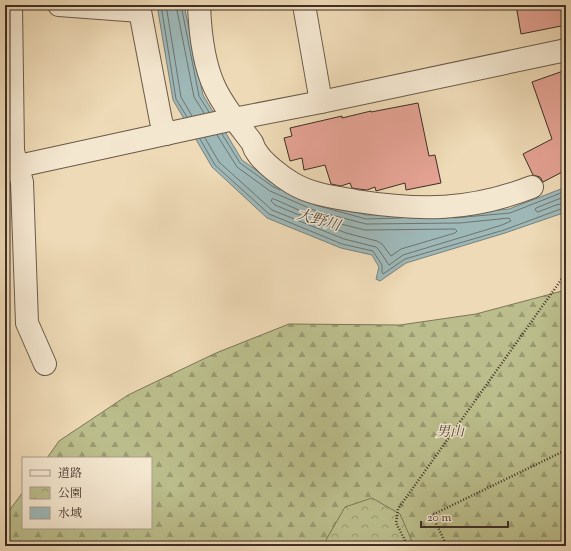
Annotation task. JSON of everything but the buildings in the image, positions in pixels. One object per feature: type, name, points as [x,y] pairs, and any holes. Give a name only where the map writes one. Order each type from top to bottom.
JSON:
[{"type":"street","points":[[11,5],[13,150],[11,168],[22,182],[27,323],[45,364]]},
{"type":"street","points":[[59,5],[140,8],[161,121],[166,134]]},
{"type":"street","points":[[199,5],[200,23],[208,66],[215,88],[234,119],[254,145],[255,151],[281,175],[294,184],[331,198],[384,205],[442,208],[479,204],[496,200],[532,187]]},
{"type":"street","points":[[304,5],[321,102]]},
{"type":"street","points":[[11,168],[234,119],[566,50]]},
{"type":"path","points":[[408,546],[396,522],[398,509],[566,273]]},
{"type":"path","points":[[447,546],[432,515],[566,450]]},
{"type":"green space","name":"男山","points":[[566,290],[566,546],[7,546],[6,515],[22,493],[22,529],[152,529],[152,457],[48,457],[59,441],[128,395],[216,353],[289,324],[400,325],[476,314]]},
{"type":"green space","points":[[372,498],[400,514],[414,546],[327,546],[326,540],[345,507]]},
{"type":"water","name":"大野川","points":[[157,5],[184,5],[203,95],[242,160],[274,183],[319,203],[367,215],[459,214],[509,209],[566,187],[566,212],[505,233],[406,263],[380,281],[376,279],[379,267],[372,255],[341,248],[267,218],[212,167],[173,100]]}]
